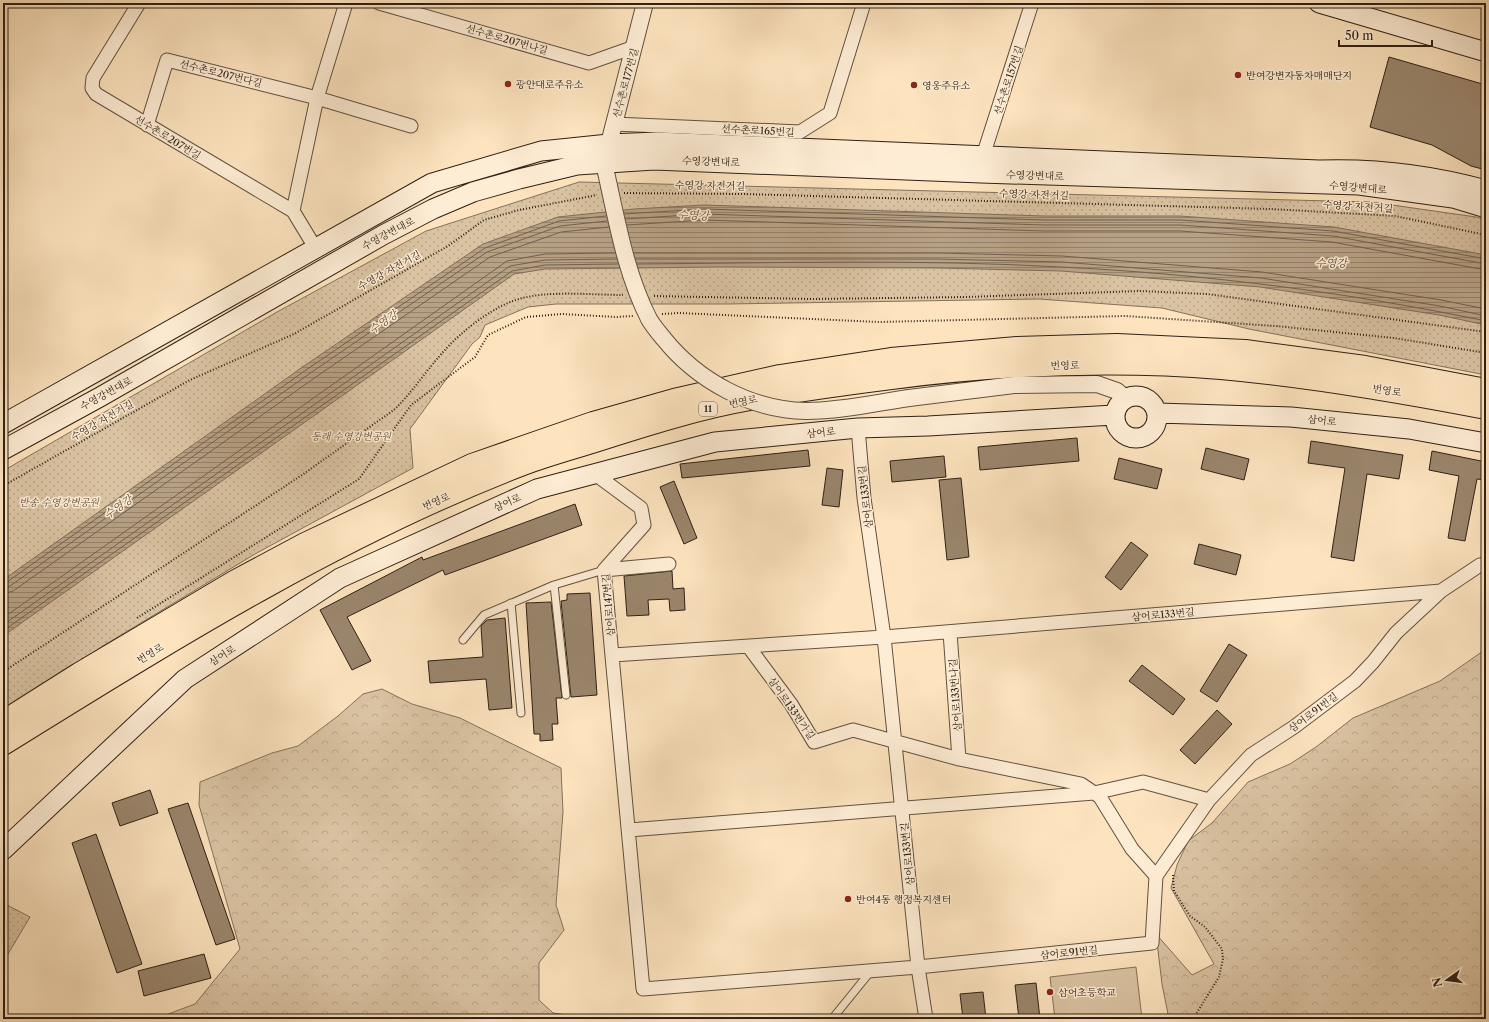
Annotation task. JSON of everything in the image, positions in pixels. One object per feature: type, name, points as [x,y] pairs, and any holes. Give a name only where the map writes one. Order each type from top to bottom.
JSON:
[{"type":"highway","name":"번영로","points":[[3,722],[79,674],[234,582],[305,544],[472,465],[592,423],[674,400],[780,376],[891,359],[1017,348],[1117,345],[1245,351],[1365,367],[1486,390]]},
{"type":"highway","name":"번영로","points":[[3,744],[231,605],[334,549],[428,504],[525,463],[636,428],[746,400],[830,386],[926,374],[1013,366],[1118,364],[1220,368],[1324,380],[1388,389],[1486,408]]},
{"type":"main road","points":[[1319,3],[1486,52]]},
{"type":"main road","name":"수영강변대로","points":[[3,424],[432,183],[541,152],[609,144],[656,142],[1319,170],[1358,169],[1456,182],[1486,190]]},
{"type":"main road","name":"수영강변대로","points":[[3,450],[100,397],[383,235],[433,209],[473,192],[577,165],[654,160],[756,162],[989,173],[1359,185],[1453,198],[1486,208]]},
{"type":"main road","points":[[1131,396],[1145,398],[1150,401],[1157,413],[1154,428],[1150,434],[1136,439],[1122,434],[1117,428],[1114,415],[1116,408],[1125,398],[1131,396]]},
{"type":"main road","name":"삼어로","points":[[1157,413],[1298,418],[1409,429],[1486,443]]},
{"type":"main road","name":"삼어로","points":[[3,850],[185,679],[340,578],[537,488],[715,442],[858,428],[928,426],[1114,415]]},
{"type":"street","name":"선수촌로207번길","points":[[139,3],[93,78],[92,88],[96,94],[293,211],[316,249]]},
{"type":"street","points":[[293,211],[317,98],[346,3]]},
{"type":"street","name":"선수촌로207번나길","points":[[380,3],[413,7],[589,63],[634,47]]},
{"type":"street","name":"선수촌로177번길","points":[[604,163],[645,3]]},
{"type":"street","name":"선수촌로165번길","points":[[614,124],[800,132],[830,113],[864,3]]},
{"type":"street","name":"선수촌로157번길","points":[[983,156],[1032,3]]},
{"type":"street","name":"선수촌로207번다길","points":[[147,125],[167,60],[317,98],[411,126]]},
{"type":"street","points":[[604,163],[624,251],[633,283],[650,321],[670,346],[696,372],[732,393],[768,405],[805,411],[1014,385],[1097,384],[1117,390],[1125,398]]},
{"type":"street","name":"삼어로133번길","points":[[858,428],[864,498],[884,637],[918,967],[926,1019]]},
{"type":"street","name":"삼어로147번길","points":[[595,474],[641,508],[644,525],[604,570],[643,989],[871,971]]},
{"type":"street","points":[[604,570],[669,564]]},
{"type":"street","name":"삼어로91번길","points":[[918,967],[1152,943],[1156,876],[1209,800],[1251,755],[1294,727],[1354,680],[1373,662],[1396,633],[1441,591],[1480,565],[1486,564]]},
{"type":"street","name":"삼어로133번길","points":[[884,637],[1441,591]]},
{"type":"street","name":"삼어로133번나길","points":[[950,632],[959,759]]},
{"type":"street","points":[[613,655],[884,637]]},
{"type":"street","name":"삼어로133번가길","points":[[748,646],[791,704],[814,742],[853,730],[895,741]]},
{"type":"street","points":[[895,741],[959,759],[1081,784],[1100,797],[1132,849],[1156,876]]},
{"type":"street","points":[[629,830],[1094,793],[1143,782],[1209,800]]},
{"type":"street","points":[[871,971],[918,967]]},
{"type":"lane","points":[[463,640],[484,615],[554,585],[604,570]]},
{"type":"lane","points":[[554,585],[566,695]]},
{"type":"lane","points":[[512,603],[521,713]]},
{"type":"lane","points":[[832,1019],[871,971]]},
{"type":"path","name":"수영강 자전거길","points":[[3,486],[190,380],[294,334],[448,246],[484,220],[518,210],[610,191],[1271,209],[1394,216],[1486,235]]},
{"type":"path","points":[[650,296],[810,299],[965,297],[1148,291],[1207,294],[1486,332]]},
{"type":"path","points":[[3,672],[160,570],[302,475],[395,409],[407,397],[435,362],[460,336],[501,306],[520,299],[543,295],[627,295]]},
{"type":"path","points":[[1166,861],[1173,873],[1174,891],[1190,916],[1205,926],[1222,949],[1223,959],[1219,976],[1193,1019]]},
{"type":"green space","points":[[579,182],[1371,202],[1476,217],[1486,220],[1486,375],[1249,329],[1162,308],[1039,299],[727,304],[556,304],[528,307],[485,325],[480,337],[472,344],[410,429],[413,468],[255,554],[106,644],[3,710],[3,471],[277,312],[426,231]]},
{"type":"green space","points":[[1486,649],[1486,1019],[1169,1019],[1162,984],[1156,934],[1192,975],[1214,964],[1171,888],[1177,865],[1188,841],[1212,823],[1248,782],[1290,764],[1316,747],[1353,718],[1440,681]]},
{"type":"green space","points":[[382,689],[412,704],[460,718],[561,768],[563,812],[556,905],[564,930],[539,963],[539,1000],[553,1013],[574,1016],[574,1019],[155,1019],[195,1004],[240,949],[199,805],[200,782],[272,753],[298,746],[338,716],[363,694]]},
{"type":"green space","points":[[3,903],[30,917],[5,959],[3,958]]},
{"type":"green space","points":[[1136,967],[1142,1019],[1055,1019],[1050,977]]},
{"type":"water","name":"수영강","points":[[704,205],[1044,216],[1180,216],[1334,227],[1486,255],[1486,325],[1439,315],[1260,287],[1061,271],[937,268],[720,267],[545,269],[514,274],[3,636],[3,580],[304,366],[483,244],[558,217],[634,209]]},
{"type":"building","points":[[1389,57],[1486,85],[1486,170],[1471,166],[1432,145],[1370,127]]},
{"type":"building","points":[[1077,438],[1079,461],[980,470],[978,447]]},
{"type":"building","points":[[1311,441],[1403,455],[1399,479],[1367,474],[1354,561],[1331,557],[1345,468],[1308,463]]},
{"type":"building","points":[[1206,448],[1249,459],[1244,480],[1201,469]]},
{"type":"building","points":[[808,450],[810,466],[682,478],[680,464]]},
{"type":"building","points":[[1432,451],[1486,462],[1486,480],[1477,479],[1465,541],[1448,538],[1459,476],[1429,470]]},
{"type":"building","points":[[944,456],[946,477],[892,482],[890,461]]},
{"type":"building","points":[[1119,458],[1162,469],[1157,489],[1114,479]]},
{"type":"building","points":[[827,468],[843,470],[839,507],[822,505]]},
{"type":"building","points":[[961,478],[969,557],[947,560],[939,480]]},
{"type":"building","points":[[674,481],[697,538],[684,544],[660,487]]},
{"type":"building","points":[[575,504],[582,525],[445,575],[443,570],[347,617],[371,661],[352,670],[320,610],[422,557],[423,560]]},
{"type":"building","points":[[1131,542],[1148,555],[1121,590],[1105,577]]},
{"type":"building","points":[[1199,544],[1241,555],[1236,575],[1194,564]]},
{"type":"building","points":[[672,571],[673,589],[684,588],[685,610],[670,611],[669,599],[648,600],[649,615],[627,616],[624,576]]},
{"type":"building","points":[[590,593],[597,695],[571,697],[561,601],[567,600],[567,594]]},
{"type":"building","points":[[551,602],[562,698],[556,698],[558,724],[552,724],[553,740],[540,741],[540,734],[534,734],[526,603]]},
{"type":"building","points":[[505,618],[512,708],[489,710],[486,679],[430,683],[428,661],[483,657],[481,626],[487,620]]},
{"type":"building","points":[[1229,644],[1247,655],[1217,702],[1200,691]]},
{"type":"building","points":[[1142,665],[1185,699],[1173,715],[1129,681]]},
{"type":"building","points":[[1217,710],[1232,724],[1195,764],[1180,750]]},
{"type":"building","points":[[150,790],[158,813],[120,826],[112,803]]},
{"type":"building","points":[[188,803],[235,939],[216,945],[168,809]]},
{"type":"building","points":[[96,834],[142,964],[117,973],[72,843]]},
{"type":"building","points":[[204,954],[211,978],[144,996],[138,971]]},
{"type":"building","points":[[1036,983],[1040,1019],[1019,1019],[1015,985]]},
{"type":"building","points":[[983,992],[986,1019],[963,1019],[960,994]]},
{"type":"place","name":"반여강변자동차매매단지","points":[[1238,75]]},
{"type":"place","name":"광안대로주유소","points":[[508,84]]},
{"type":"place","name":"영웅주유소","points":[[914,85]]},
{"type":"place","name":"반여4동 행정복지센터","points":[[848,899]]},
{"type":"place","name":"삼어초등학교","points":[[1050,992]]},
{"type":"park label","name":"동래 수영강변공원","points":[[351,436]]},
{"type":"park label","name":"반송 수영강변공원","points":[[59,502]]}]
